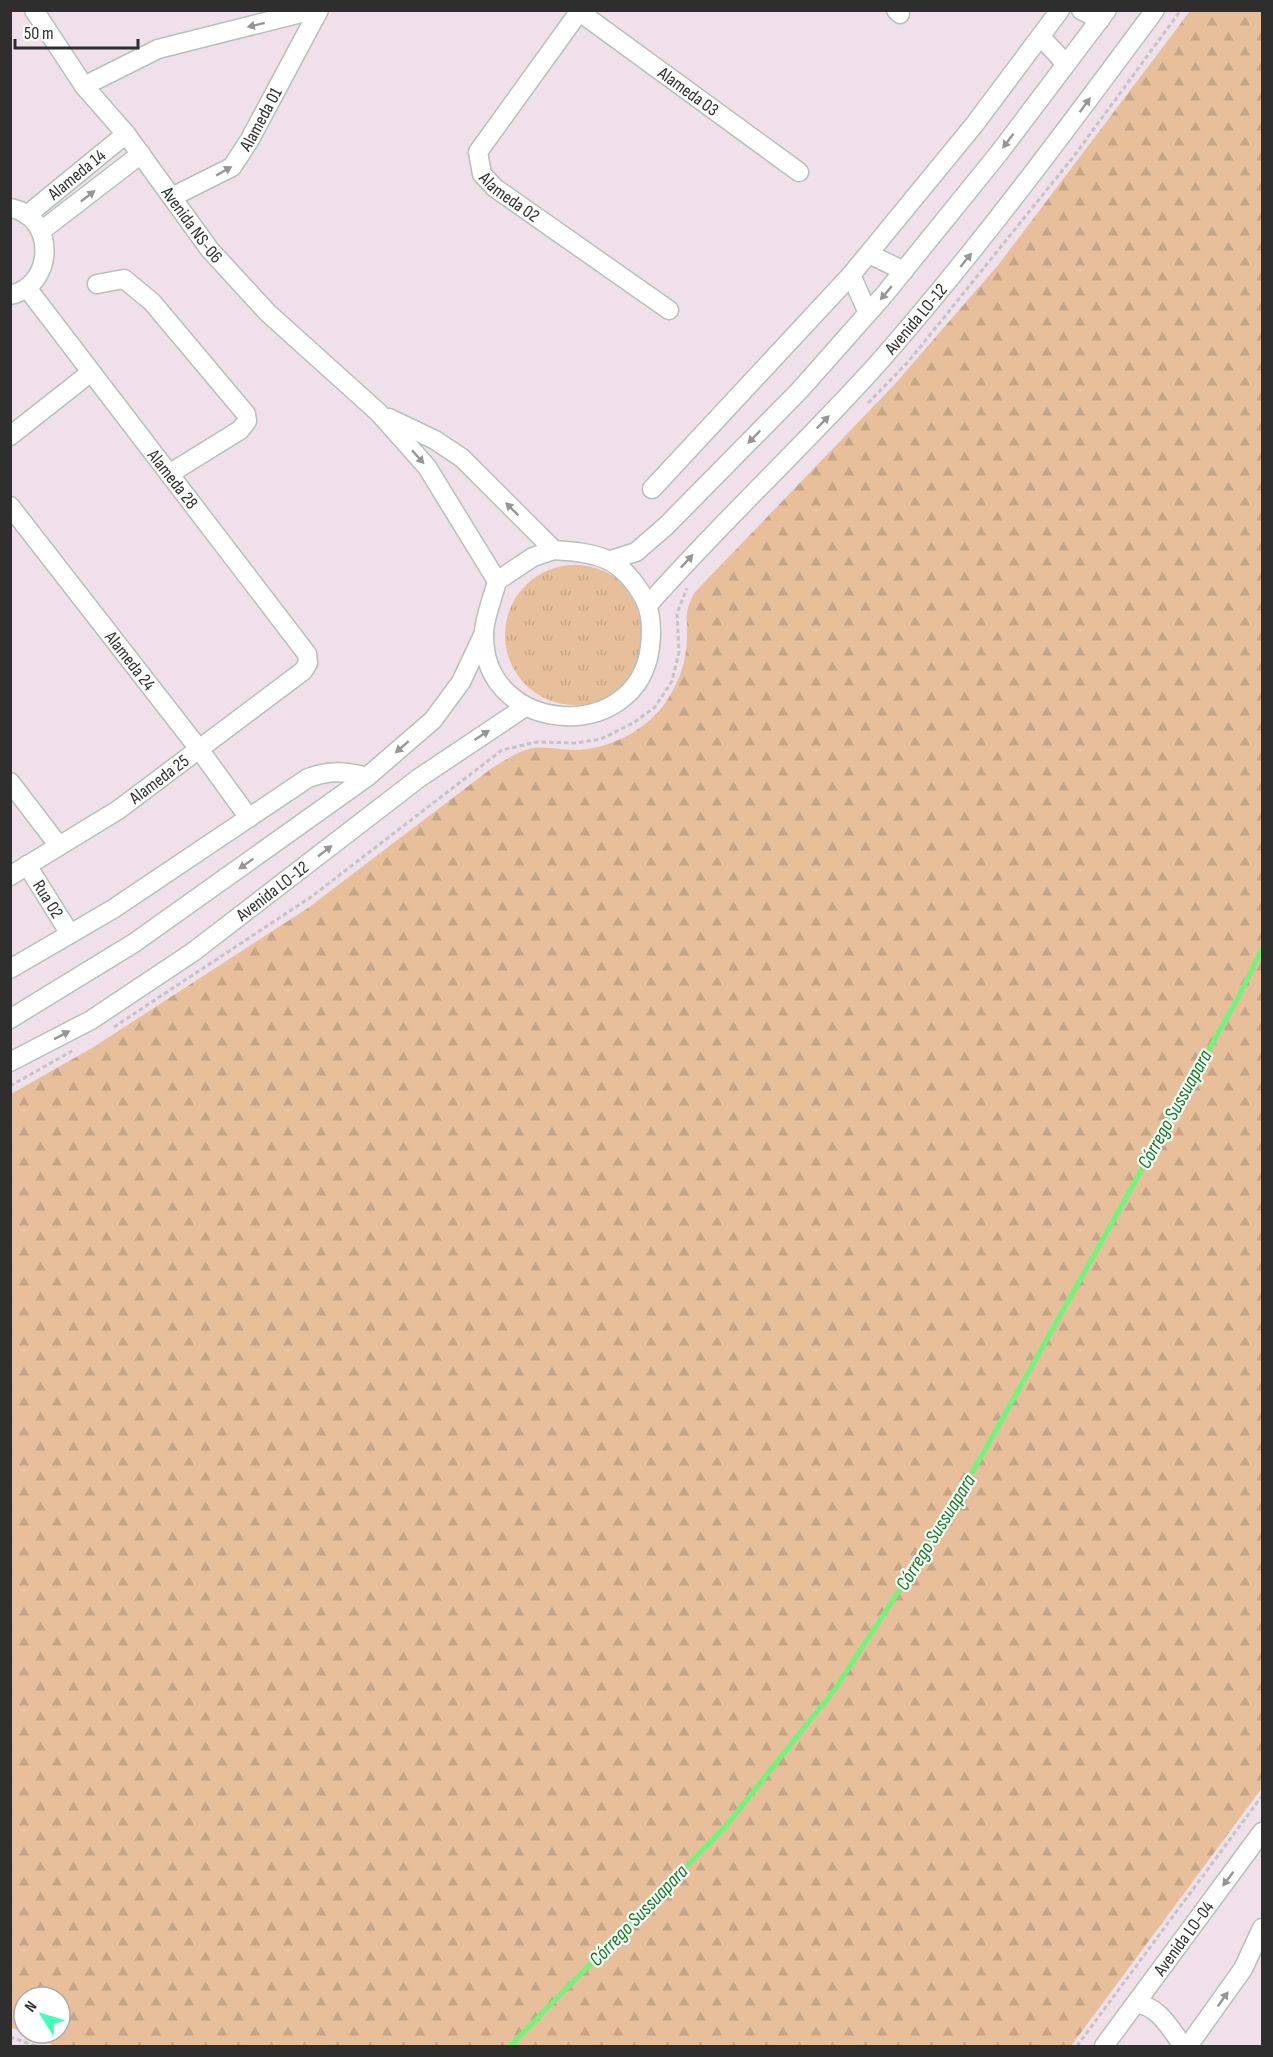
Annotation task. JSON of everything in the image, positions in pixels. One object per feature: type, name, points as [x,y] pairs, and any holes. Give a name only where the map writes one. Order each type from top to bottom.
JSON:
[{"type":"street","name":"Avenida NS-06","points":[[34,10],[84,86],[126,134],[210,250],[268,313],[379,413],[427,467],[497,581]]},
{"type":"street","points":[[84,86],[158,49],[313,10]]},
{"type":"street","name":"Alameda 01","points":[[172,197],[232,167],[249,141],[319,10]]},
{"type":"street","points":[[652,489],[777,358],[869,254],[967,134],[1060,10]]},
{"type":"street","points":[[611,560],[636,552],[666,526],[799,391],[904,271],[1103,15],[1081,10]]},
{"type":"street","name":"Avenida LO-12","points":[[648,605],[687,561],[844,401],[915,320],[1006,209],[1155,10]]},
{"type":"street","name":"Alameda 03","points":[[578,11],[799,172]]},
{"type":"street","name":"Alameda 02","points":[[578,11],[478,152],[482,174],[495,188],[669,310]]},
{"type":"street","points":[[1041,37],[1066,64]]},
{"type":"street","name":"Alameda 14","points":[[19,212],[126,134]]},
{"type":"street","name":"Alameda 14","points":[[41,231],[141,154]]},
{"type":"street","points":[[19,212],[41,231],[46,246],[45,261],[39,275],[19,292]]},
{"type":"street","points":[[869,254],[904,271]]},
{"type":"street","points":[[851,275],[868,313]]},
{"type":"street","points":[[97,284],[124,279],[153,302],[246,414],[247,421],[240,430],[169,474]]},
{"type":"street","name":"Alameda 28","points":[[19,292],[90,373],[307,654],[309,663],[303,671]]},
{"type":"street","points":[[10,436],[90,373]]},
{"type":"street","name":"Avenida NS-06","points":[[379,413],[435,440],[462,458],[554,550]]},
{"type":"street","name":"Alameda 24","points":[[10,507],[199,749],[249,818]]},
{"type":"street","points":[[554,550],[593,553],[611,560],[633,579],[648,605],[652,630],[649,655],[639,679],[622,698],[600,712],[575,718],[549,716],[525,707],[508,693],[494,675],[486,655],[483,633],[497,581],[533,557],[554,550]]},
{"type":"street","name":"Avenida LO-12","points":[[10,1019],[134,943],[367,777],[433,720],[461,682],[483,633]]},
{"type":"street","name":"Alameda 25","points":[[10,876],[118,810],[303,671]]},
{"type":"street","name":"Avenida LO-12","points":[[10,1062],[91,1020],[193,952],[419,778],[525,707]]},
{"type":"street","points":[[10,969],[70,934],[308,777],[329,770],[367,777]]},
{"type":"street","points":[[10,782],[59,846]]},
{"type":"street","name":"Rua 02","points":[[27,865],[70,934]]},
{"type":"street","name":"Avenida LO-04","points":[[1104,2046],[1263,1832]]},
{"type":"street","points":[[1188,2046],[1241,1972],[1263,1928]]},
{"type":"street","points":[[1135,2004],[1145,2005],[1162,2019],[1183,2046]]},
{"type":"path","points":[[1077,2046],[1263,1796]]},
{"type":"path","points":[[10,2037],[36,2046]]},
{"type":"green space","points":[[1190,11],[1262,11],[1262,1788],[1071,2046],[54,2046],[52,2045],[72,2045],[72,1985],[12,1985],[11,2028],[11,1094],[92,1048],[308,908],[505,760],[535,748],[579,750],[593,748],[620,739],[644,725],[664,704],[680,674],[686,647],[687,610],[695,592],[895,384],[999,264]]},
{"type":"green space","points":[[575,565],[602,571],[614,577],[624,586],[633,596],[639,608],[645,635],[639,662],[633,674],[624,684],[614,693],[602,699],[575,705],[548,699],[536,693],[526,684],[517,674],[511,662],[505,635],[511,608],[517,596],[526,586],[536,577],[548,571]]},
{"type":"waterway","name":"Córrego Sussuapara","points":[[510,2046],[725,1827],[835,1689],[949,1514],[1240,994],[1262,949]]}]
